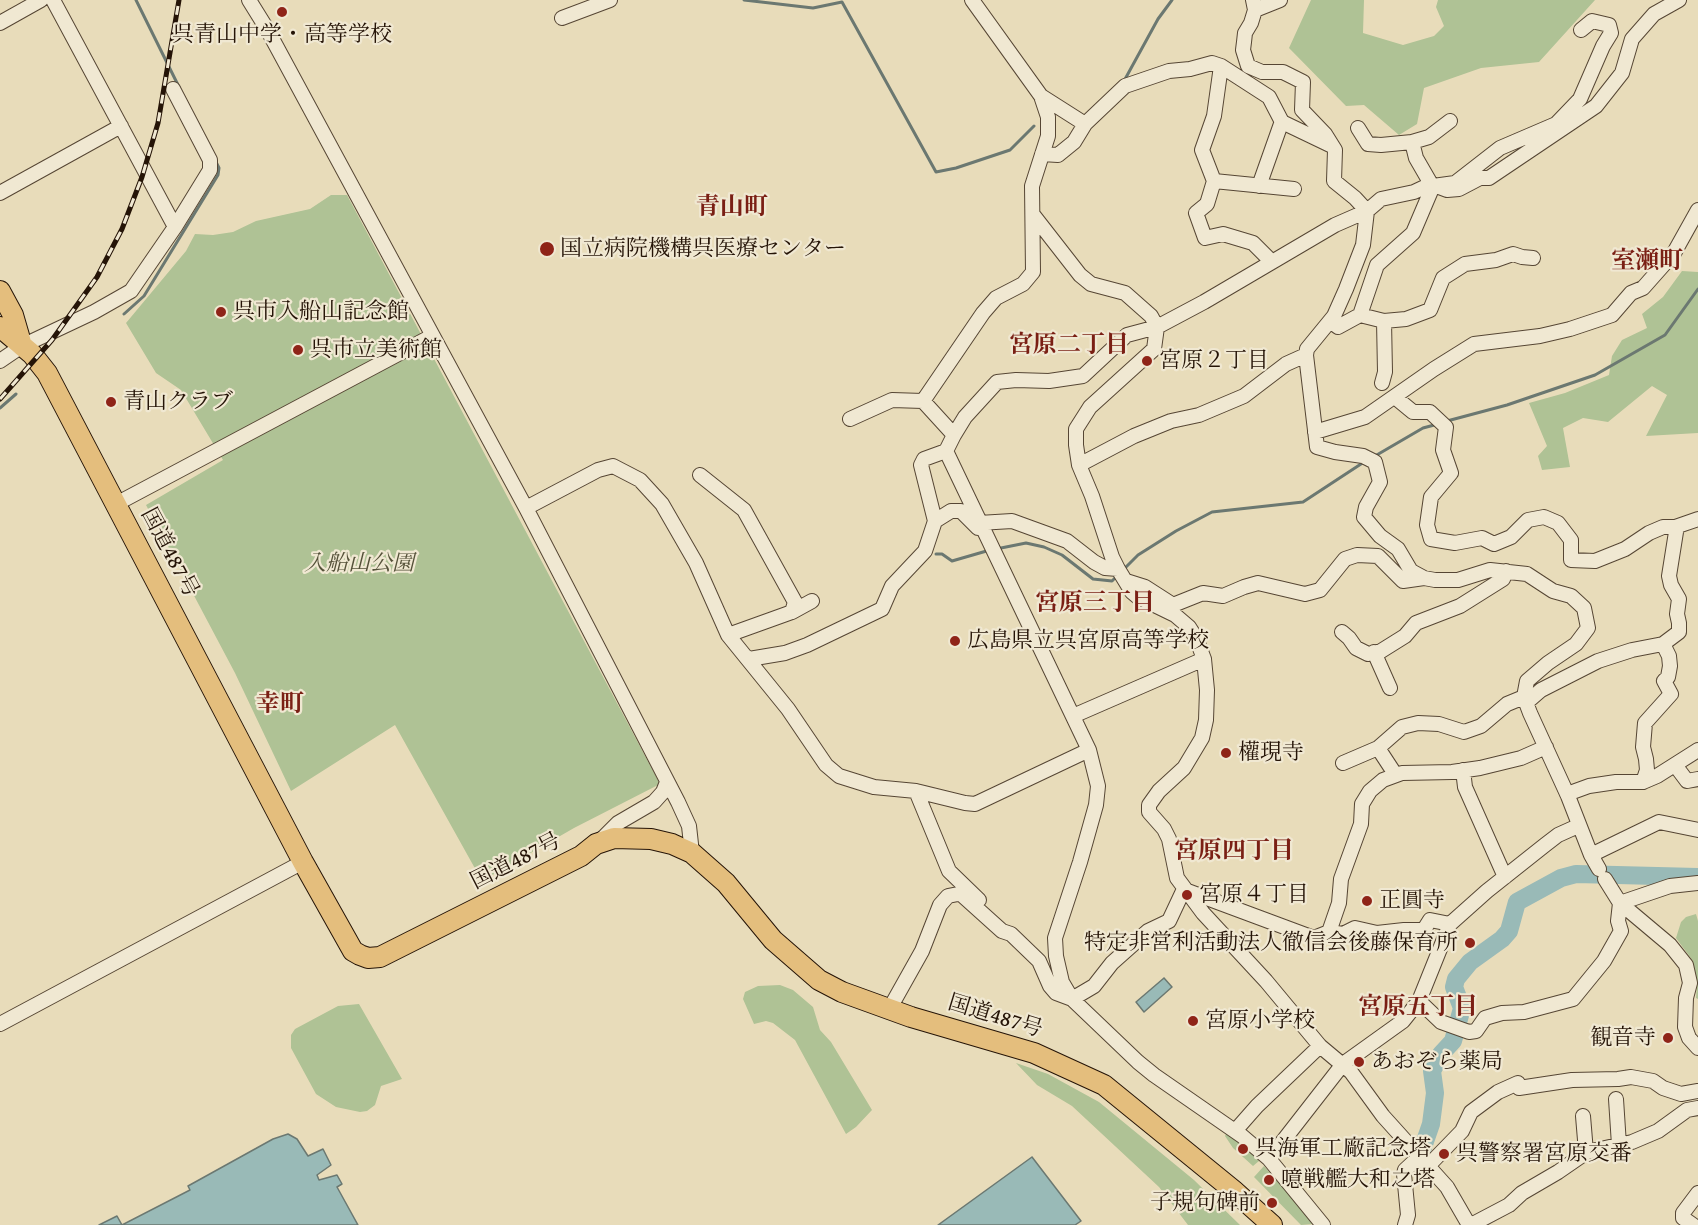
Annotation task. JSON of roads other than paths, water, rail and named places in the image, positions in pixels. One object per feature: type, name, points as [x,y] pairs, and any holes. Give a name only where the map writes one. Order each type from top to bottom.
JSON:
[{"type":"highway","name":"国道487号","points":[[0,291],[13,315],[22,346]]},
{"type":"highway","name":"国道487号","points":[[0,327],[32,354],[47,373],[303,862],[353,951],[360,956],[380,957],[406,945],[581,856],[596,844],[614,838],[651,839],[672,843],[692,853],[726,883],[773,940],[819,980],[842,992],[911,1017],[1034,1053],[1104,1085],[1233,1190],[1272,1225]]},
{"type":"street","points":[[0,23],[40,0]]},
{"type":"street","points":[[53,0],[175,227]]},
{"type":"street","points":[[249,0],[284,59],[526,508],[689,826],[692,853]]},
{"type":"street","points":[[562,18],[610,0]]},
{"type":"street","points":[[923,401],[983,313],[996,298],[1023,284],[1033,272],[1032,186],[1048,136],[1048,117],[1041,96],[972,0]]},
{"type":"street","points":[[1280,0],[1254,5],[1251,23],[1245,33],[1243,50],[1248,66],[1262,72],[1283,72],[1303,82],[1302,110],[1325,134],[1330,145]]},
{"type":"street","points":[[1412,142],[1416,158],[1432,185],[1447,190],[1459,189],[1480,178],[1489,178],[1591,111],[1622,73],[1632,39],[1654,14],[1679,0]]},
{"type":"street","points":[[749,659],[785,653],[807,645],[882,609],[892,586],[925,551],[935,520],[921,465],[924,459],[946,451],[965,417],[997,382],[1049,381],[1083,376],[1126,335],[1157,327],[1204,302],[1335,225],[1366,211],[1381,199],[1414,192],[1432,185],[1455,183],[1500,148],[1556,124],[1580,99],[1611,33],[1609,25],[1592,21],[1581,30]]},
{"type":"street","points":[[1042,154],[1058,154],[1074,142],[1085,124],[1125,86],[1168,71],[1190,69],[1212,63],[1221,66],[1269,97],[1282,121],[1330,145],[1335,150],[1334,181],[1355,198],[1366,211],[1360,257],[1330,321],[1307,349],[1317,447],[1363,456],[1375,462],[1380,482],[1366,507],[1364,517],[1380,536],[1398,549],[1411,571],[1424,578],[1435,580],[1458,579],[1490,570],[1527,573],[1553,591],[1571,596],[1584,608],[1588,628],[1576,644],[1527,681],[1525,700],[1567,794],[1578,826],[1602,874],[1620,903],[1670,945],[1686,965],[1690,982],[1686,998],[1685,1027],[1689,1038],[1698,1048]]},
{"type":"street","points":[[1221,66],[1214,116],[1202,150],[1214,181],[1207,204],[1196,213],[1205,238],[1223,234],[1253,243],[1272,262]]},
{"type":"street","points":[[0,361],[22,346],[94,312],[131,291],[175,227],[210,170],[210,160],[173,89]]},
{"type":"street","points":[[1041,96],[1085,124]]},
{"type":"street","points":[[1259,186],[1282,121]]},
{"type":"street","points":[[1358,128],[1368,144],[1381,145],[1412,142],[1429,136],[1450,121]]},
{"type":"street","points":[[0,193],[122,126]]},
{"type":"street","points":[[1214,181],[1294,189]]},
{"type":"street","points":[[1330,321],[1338,327],[1360,315],[1377,265],[1413,233],[1432,185]]},
{"type":"street","points":[[1315,432],[1365,417],[1474,344],[1540,336],[1612,315],[1631,293],[1643,288],[1674,253],[1698,210],[1698,204]]},
{"type":"street","points":[[1034,216],[1080,275],[1091,284],[1125,293],[1151,316],[1157,327],[1154,349],[1090,407],[1076,429],[1079,465],[1118,569],[1132,592],[1138,597],[1175,615],[1189,627],[1204,659],[1207,690],[1206,720],[1202,738],[1184,768],[1159,791],[1149,805],[1149,812],[1164,829],[1169,839],[1173,868],[1184,889],[1320,1046],[1352,1072],[1383,1116],[1447,1187],[1470,1225],[1509,1205],[1522,1193],[1586,1152],[1632,1142],[1658,1131],[1687,1110],[1698,1108]]},
{"type":"street","points":[[1360,315],[1384,321],[1406,319],[1430,310],[1443,278],[1465,264],[1496,260],[1513,254],[1533,258]]},
{"type":"street","points":[[1382,384],[1385,372],[1384,321]]},
{"type":"street","points":[[116,504],[432,336]]},
{"type":"street","points":[[1079,465],[1134,436],[1171,421],[1199,416],[1244,396],[1286,364],[1306,355]]},
{"type":"street","points":[[1396,398],[1413,412],[1430,412],[1446,427],[1443,450],[1451,473],[1431,497],[1427,525],[1431,539],[1455,543],[1482,538],[1494,544],[1511,537],[1528,520],[1544,517],[1558,523],[1571,540],[1571,560],[1595,561],[1625,549],[1649,533],[1663,527],[1698,519]]},
{"type":"street","points":[[850,419],[892,400],[923,401],[954,435]]},
{"type":"street","points":[[946,451],[1089,750],[1098,786],[1096,805],[1080,862],[1055,938],[1056,956],[1062,982],[1072,999],[1109,1036],[1154,1075],[1236,1131],[1269,1159],[1323,1225]]},
{"type":"street","points":[[526,508],[598,470],[613,466],[640,480],[662,504],[690,553],[728,635],[788,709],[826,765],[838,776],[874,787],[916,791],[975,804],[1089,750]]},
{"type":"street","points":[[700,476],[744,510],[795,602],[792,612]]},
{"type":"street","points":[[935,520],[951,512],[961,511],[982,530]]},
{"type":"street","points":[[982,530],[1012,521],[1067,541],[1094,562],[1105,568],[1118,569]]},
{"type":"street","points":[[1343,763],[1378,748],[1402,727],[1418,723],[1439,724],[1464,732],[1481,726],[1507,704],[1525,700],[1598,661],[1632,650],[1663,644],[1679,632],[1678,599],[1669,576],[1675,526]]},
{"type":"street","points":[[1126,581],[1144,587],[1173,605],[1203,593],[1223,596],[1258,583],[1305,594],[1320,590],[1346,559],[1357,555],[1378,556],[1403,581],[1424,578]]},
{"type":"street","points":[[1342,632],[1356,648],[1368,654],[1374,652],[1393,645],[1405,636],[1416,622],[1443,613],[1480,594],[1503,579],[1506,572]]},
{"type":"street","points":[[728,635],[792,612],[812,601]]},
{"type":"street","points":[[1643,782],[1647,770],[1642,747],[1645,723],[1671,694],[1664,681],[1668,677],[1670,666],[1669,656],[1663,644]]},
{"type":"street","points":[[1374,652],[1390,688]]},
{"type":"street","points":[[1073,716],[1204,659]]},
{"type":"street","points":[[1329,932],[1339,903],[1341,879],[1361,824],[1362,804],[1370,791],[1395,774],[1463,770],[1521,758],[1546,747]]},
{"type":"street","points":[[1378,748],[1395,774]]},
{"type":"street","points":[[1567,794],[1589,786],[1616,782],[1643,782],[1698,750]]},
{"type":"street","points":[[1675,765],[1687,781],[1698,779]]},
{"type":"street","points":[[1463,770],[1465,787],[1505,877]]},
{"type":"street","points":[[596,844],[618,823],[654,802],[663,792],[667,782]]},
{"type":"street","points":[[916,791],[950,870],[1039,961],[1050,986],[1056,993],[1072,999]]},
{"type":"street","points":[[1591,855],[1659,822],[1698,830]]},
{"type":"street","points":[[1269,1159],[1343,1064],[1403,1021],[1419,1002],[1450,924],[1558,835],[1578,826]]},
{"type":"street","points":[[0,1024],[303,862]]},
{"type":"street","points":[[1620,903],[1670,886],[1698,883]]},
{"type":"street","points":[[1184,889],[1314,938],[1329,932],[1343,934],[1355,927],[1377,933],[1420,930],[1425,928],[1430,920],[1450,924]]},
{"type":"street","points":[[1072,999],[1094,986],[1112,963],[1148,931],[1169,921],[1184,889]]},
{"type":"street","points":[[890,1008],[922,951],[940,905],[948,896],[962,895],[1002,931],[1011,934]]},
{"type":"street","points":[[1419,1002],[1442,1022],[1468,1032],[1476,1031],[1485,1018],[1502,1013],[1524,1012],[1573,999],[1604,961],[1621,931],[1617,921],[1620,903]]},
{"type":"street","points":[[1236,1131],[1257,1107],[1320,1046]]},
{"type":"street","points":[[1406,1225],[1408,1215],[1405,1170],[1424,1162],[1462,1131],[1471,1112],[1498,1092],[1519,1085],[1631,1077],[1653,1081],[1663,1088],[1681,1094],[1698,1091]]},
{"type":"street","points":[[1616,1099],[1618,1145]]},
{"type":"street","points":[[1582,1116],[1586,1152]]},
{"type":"street","points":[[1693,1225],[1683,1218],[1683,1213],[1698,1193]]},
{"type":"water","points":[[1164,978],[1172,987],[1144,1012],[1136,1002]]},
{"type":"water","points":[[288,1134],[297,1139],[308,1156],[323,1149],[331,1165],[317,1175],[319,1180],[337,1175],[342,1184],[337,1187],[358,1225],[122,1225],[190,1190],[188,1186],[273,1139]]},
{"type":"water","points":[[1032,1157],[1081,1221],[1075,1225],[938,1225]]},
{"type":"water","points":[[117,1216],[122,1225],[99,1225]]},
{"type":"waterway","points":[[136,0],[179,87]]},
{"type":"waterway","points":[[744,0],[813,8],[842,2],[936,172],[956,168],[1010,150],[1034,126]]},
{"type":"waterway","points":[[1124,81],[1158,19],[1172,0]]},
{"type":"waterway","points":[[124,314],[144,296],[218,175],[219,168],[215,160]]},
{"type":"waterway","points":[[1447,421],[1507,405],[1595,375],[1665,335],[1698,289]]},
{"type":"waterway","points":[[0,408],[16,394]]},
{"type":"waterway","points":[[1375,456],[1423,428],[1438,424]]},
{"type":"waterway","points":[[1124,569],[1138,555],[1212,512],[1303,502],[1364,462]]},
{"type":"waterway","points":[[996,549],[1026,543],[1044,547],[1062,555],[1093,579],[1112,581],[1117,576]]},
{"type":"waterway","points":[[936,554],[942,554],[952,561],[990,550]]},
{"type":"waterway","points":[[1422,1150],[1431,1124],[1435,1093],[1432,1071],[1441,1054],[1453,1041],[1462,1008],[1454,987],[1456,979],[1470,962],[1502,939],[1509,931],[1517,902],[1561,878],[1576,874],[1698,877]]},
{"type":"railway","points":[[0,399],[52,340],[97,277],[122,229],[142,177],[158,123],[179,0]]},
{"type":"place","name":"呉青山中学・高等学校","points":[[282,12]]},
{"type":"place","name":"国立病院機構呉医療センター","points":[[547,249]]},
{"type":"place","name":"呉市入船山記念館","points":[[221,312]]},
{"type":"place","name":"呉市立美術館","points":[[298,350]]},
{"type":"place","name":"宮原２丁目","points":[[1147,361]]},
{"type":"place","name":"青山クラブ","points":[[111,402]]},
{"type":"place","name":"広島県立呉宮原高等学校","points":[[955,641]]},
{"type":"place","name":"權現寺","points":[[1226,753]]},
{"type":"place","name":"宮原４丁目","points":[[1187,895]]},
{"type":"place","name":"正圓寺","points":[[1367,901]]},
{"type":"place","name":"特定非営利活動法人徹信会後藤保育所","points":[[1470,943]]},
{"type":"place","name":"宮原小学校","points":[[1193,1021]]},
{"type":"place","name":"観音寺","points":[[1668,1038]]},
{"type":"place","name":"あおぞら薬局","points":[[1359,1062]]},
{"type":"place","name":"呉海軍工廠記念塔","points":[[1243,1149]]},
{"type":"place","name":"呉警察署宮原交番","points":[[1444,1154]]},
{"type":"place","name":"噫戦艦大和之塔","points":[[1269,1180]]},
{"type":"place","name":"子規句碑前","points":[[1272,1203]]},
{"type":"district","name":"青山町","points":[[732,208]]},
{"type":"district","name":"室瀬町","points":[[1647,262]]},
{"type":"district","name":"宮原二丁目","points":[[1069,346]]},
{"type":"district","name":"宮原三丁目","points":[[1095,604]]},
{"type":"district","name":"幸町","points":[[280,705]]},
{"type":"district","name":"宮原四丁目","points":[[1234,852]]},
{"type":"district","name":"宮原五丁目","points":[[1418,1008]]},
{"type":"park label","name":"入船山公園","points":[[359,564]]}]
